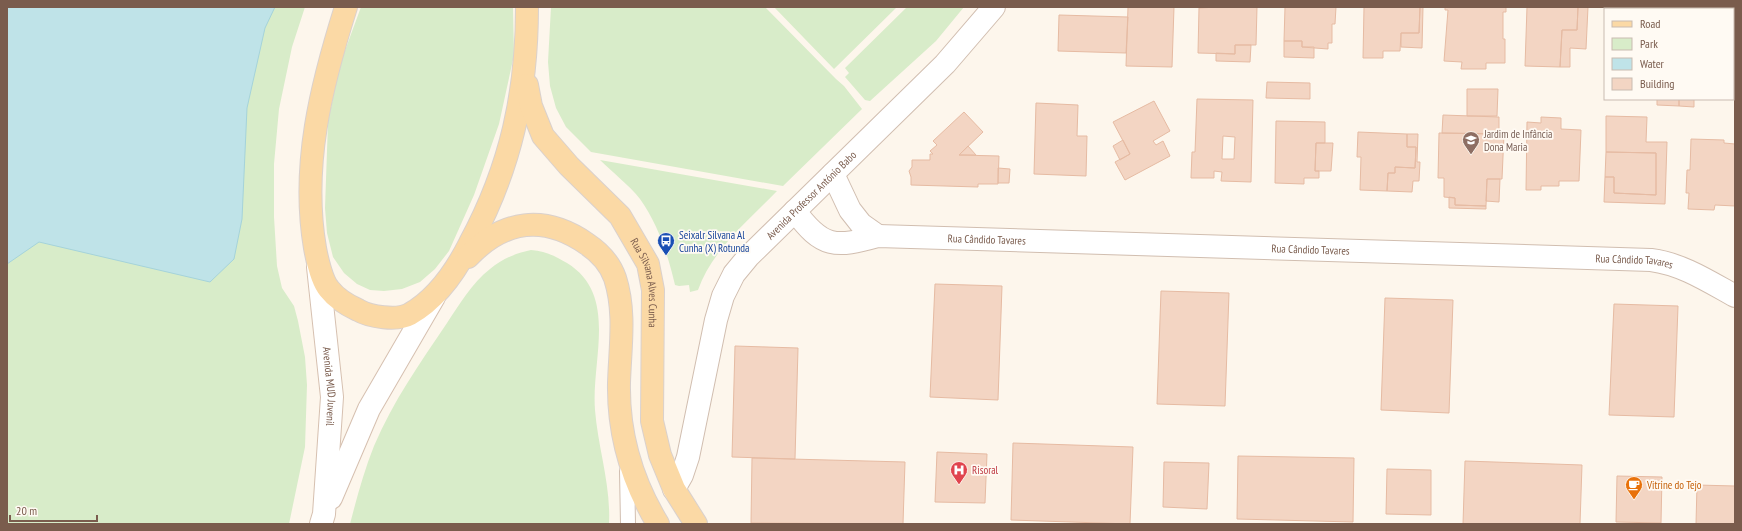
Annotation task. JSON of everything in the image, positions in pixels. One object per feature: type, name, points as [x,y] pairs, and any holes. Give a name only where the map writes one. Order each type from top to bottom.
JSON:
[{"type":"main road","points":[[346,7],[327,68],[311,153],[310,223],[317,260],[328,288],[346,305],[366,315],[385,317],[408,315],[434,297],[471,253],[488,239],[505,231],[525,225],[543,224],[560,228],[575,236],[599,254],[608,264],[615,277],[621,310],[619,411],[623,439],[629,463],[637,485],[658,524]]},
{"type":"main road","points":[[452,274],[483,219],[506,164],[518,118],[527,35],[527,7]]},
{"type":"main road","name":"Rua Silvana Alves Cunha","points":[[524,70],[531,106],[543,136],[569,166],[620,216],[648,264],[653,290],[652,422],[660,455],[674,489],[696,524]]},
{"type":"street","name":"Avenida Professor António Babo","points":[[674,489],[682,475],[688,457],[716,320],[723,296],[734,274],[748,257],[945,64],[994,7]]},
{"type":"street","points":[[833,174],[850,210],[861,224],[878,236]]},
{"type":"street","name":"Rua Cândido Tavares","points":[[795,211],[809,230],[822,239],[834,243],[852,243],[878,236],[1651,260],[1670,263],[1685,269],[1735,296]]},
{"type":"street","name":"Avenida MUD Juvenil","points":[[317,260],[332,397],[323,519]]},
{"type":"street","name":"Avenida MUD Juvenil","points":[[323,519],[369,409],[434,297]]},
{"type":"lane","points":[[623,439],[628,482],[628,524]]},
{"type":"green space","points":[[7,7],[305,7],[292,47],[279,109],[274,164],[274,217],[277,266],[282,288],[294,306],[298,321],[305,357],[307,385],[305,447],[289,524],[7,524]]},
{"type":"green space","points":[[361,7],[513,7],[514,55],[499,124],[474,195],[449,251],[435,269],[420,282],[402,289],[384,291],[370,290],[357,284],[344,273],[333,257],[327,233],[325,208],[328,122],[340,64]]},
{"type":"green space","points":[[551,7],[765,7],[844,86],[862,109],[783,186],[591,152],[566,127],[556,108],[550,86],[548,62]]},
{"type":"green space","points":[[774,7],[897,7],[834,69]]},
{"type":"green space","points":[[907,7],[964,7],[936,41],[870,101],[865,100],[845,77],[849,73],[845,68]]},
{"type":"green space","points":[[1735,7],[1735,97],[1734,8],[1682,8]]},
{"type":"green space","points":[[600,160],[777,191],[743,225],[722,249],[704,275],[698,290],[690,292],[689,285],[675,285],[662,240],[640,199]]},
{"type":"green space","points":[[531,250],[550,254],[567,263],[583,276],[593,292],[598,310],[599,330],[595,410],[608,495],[609,524],[350,524],[364,475],[381,429],[417,368],[461,302],[477,281],[504,259]]},
{"type":"water","points":[[7,7],[275,7],[265,28],[247,108],[242,219],[234,259],[210,282],[39,242],[7,264]]},
{"type":"building","points":[[1128,7],[1174,7],[1172,67],[1126,66]]},
{"type":"building","points":[[1257,7],[1256,45],[1235,45],[1235,54],[1198,53],[1199,8]]},
{"type":"building","points":[[1285,7],[1336,7],[1335,24],[1332,24],[1332,43],[1328,43],[1328,49],[1302,47],[1302,41],[1284,41]]},
{"type":"building","points":[[1364,7],[1420,7],[1419,33],[1401,33],[1400,51],[1383,51],[1383,58],[1363,58]]},
{"type":"building","points":[[1420,7],[1423,7],[1422,48],[1401,47],[1401,33],[1419,33]]},
{"type":"building","points":[[1445,7],[1506,7],[1506,12],[1503,12],[1505,63],[1486,63],[1486,69],[1461,69],[1462,62],[1444,61],[1448,10],[1445,10]]},
{"type":"building","points":[[1527,7],[1578,7],[1577,30],[1562,30],[1560,67],[1525,66]]},
{"type":"building","points":[[1578,7],[1588,7],[1586,49],[1570,48],[1570,67],[1560,67],[1562,30],[1577,30]]},
{"type":"building","points":[[1611,7],[1673,7],[1673,8]]},
{"type":"building","points":[[1059,15],[1128,17],[1126,53],[1058,51]]},
{"type":"building","points":[[1284,41],[1302,41],[1302,47],[1314,47],[1314,58],[1284,57]]},
{"type":"building","points":[[1235,45],[1251,45],[1250,62],[1216,61],[1216,53],[1235,54]]},
{"type":"building","points":[[1267,82],[1310,83],[1310,99],[1266,98]]},
{"type":"building","points":[[1467,89],[1498,89],[1497,116],[1467,116]]},
{"type":"building","points":[[1197,99],[1253,100],[1251,182],[1221,181],[1222,172],[1214,171],[1214,178],[1191,178],[1192,152],[1195,152]],"holes":[[[1223,136],[1235,137],[1234,159],[1222,159]]]},
{"type":"building","points":[[1657,100],[1679,100],[1679,106],[1657,105]]},
{"type":"building","points":[[1679,100],[1694,100],[1694,107],[1679,106]]},
{"type":"building","points":[[1154,101],[1170,131],[1153,141],[1156,145],[1163,141],[1170,156],[1125,180],[1115,162],[1130,154],[1113,122]]},
{"type":"building","points":[[1036,103],[1078,105],[1077,136],[1087,136],[1086,176],[1034,174]]},
{"type":"building","points":[[964,112],[983,132],[959,155],[999,156],[998,184],[978,184],[978,187],[911,185],[909,171],[912,167],[912,160],[930,160],[930,154],[933,154],[930,151],[937,145],[933,141]]},
{"type":"building","points":[[1443,115],[1499,117],[1499,134],[1442,133]]},
{"type":"building","points":[[1606,116],[1647,117],[1646,142],[1667,142],[1665,204],[1604,202],[1605,177],[1614,177],[1614,193],[1656,195],[1656,153],[1606,152]]},
{"type":"building","points":[[1541,117],[1561,118],[1561,129],[1581,130],[1579,181],[1559,181],[1559,186],[1541,186],[1541,190],[1526,190],[1527,122],[1541,123]]},
{"type":"building","points":[[1276,121],[1325,122],[1325,143],[1316,143],[1315,171],[1319,171],[1319,178],[1304,178],[1304,184],[1275,183]]},
{"type":"building","points":[[1358,132],[1407,134],[1407,147],[1416,147],[1415,168],[1395,167],[1395,173],[1388,173],[1387,191],[1360,190],[1361,157],[1357,157]]},
{"type":"building","points":[[1439,133],[1504,134],[1502,179],[1487,179],[1486,206],[1455,205],[1455,198],[1444,197],[1444,178],[1438,178]]},
{"type":"building","points":[[1407,134],[1418,134],[1417,162],[1420,162],[1419,181],[1413,181],[1412,192],[1387,191],[1388,173],[1395,173],[1395,167],[1415,168],[1416,147],[1407,147]]},
{"type":"building","points":[[1691,139],[1724,140],[1724,143],[1735,144],[1735,206],[1715,205],[1714,210],[1688,209],[1689,193],[1686,193],[1687,170],[1690,170]]},
{"type":"building","points":[[1123,140],[1130,154],[1120,160],[1113,146]]},
{"type":"building","points":[[1316,143],[1333,143],[1331,171],[1315,171]]},
{"type":"building","points":[[968,146],[976,155],[959,155]]},
{"type":"building","points":[[1606,152],[1656,153],[1656,195],[1614,193],[1614,177],[1605,177]]},
{"type":"building","points":[[998,168],[1010,169],[1009,183],[998,183]]},
{"type":"building","points":[[1487,179],[1500,179],[1499,202],[1486,201]]},
{"type":"building","points":[[1449,197],[1455,198],[1455,205],[1486,206],[1486,209],[1449,208]]},
{"type":"building","points":[[935,284],[1002,286],[998,400],[930,397]]},
{"type":"building","points":[[1161,291],[1229,293],[1225,406],[1157,404]]},
{"type":"building","points":[[1385,298],[1453,300],[1449,413],[1381,410]]},
{"type":"building","points":[[1614,304],[1678,306],[1674,417],[1609,415]]},
{"type":"building","points":[[735,346],[798,348],[795,459],[732,457]]},
{"type":"building","points":[[1013,443],[1133,447],[1130,524],[1011,520]]},
{"type":"building","points":[[937,452],[987,454],[985,503],[935,502]]},
{"type":"building","points":[[1238,456],[1354,458],[1353,522],[1237,519]]},
{"type":"building","points":[[752,458],[905,462],[903,524],[751,523]]},
{"type":"building","points":[[1465,461],[1582,465],[1580,524],[1463,524]]},
{"type":"building","points":[[1164,462],[1209,463],[1207,509],[1163,507]]},
{"type":"building","points":[[1387,469],[1431,470],[1431,515],[1386,514]]},
{"type":"building","points":[[1617,476],[1662,477],[1661,523],[1616,522]]},
{"type":"building","points":[[1697,485],[1735,486],[1735,524],[1696,524]]},
{"type":"place","name":"Jardim de Infância Dona Maria","points":[[1471,155]]},
{"type":"place","name":"Seixalr Silvana Al Cunha (X) Rotunda","points":[[666,256]]},
{"type":"place","name":"Risoral","points":[[959,485]]},
{"type":"place","name":"Vitrine do Tejo","points":[[1634,500]]}]
